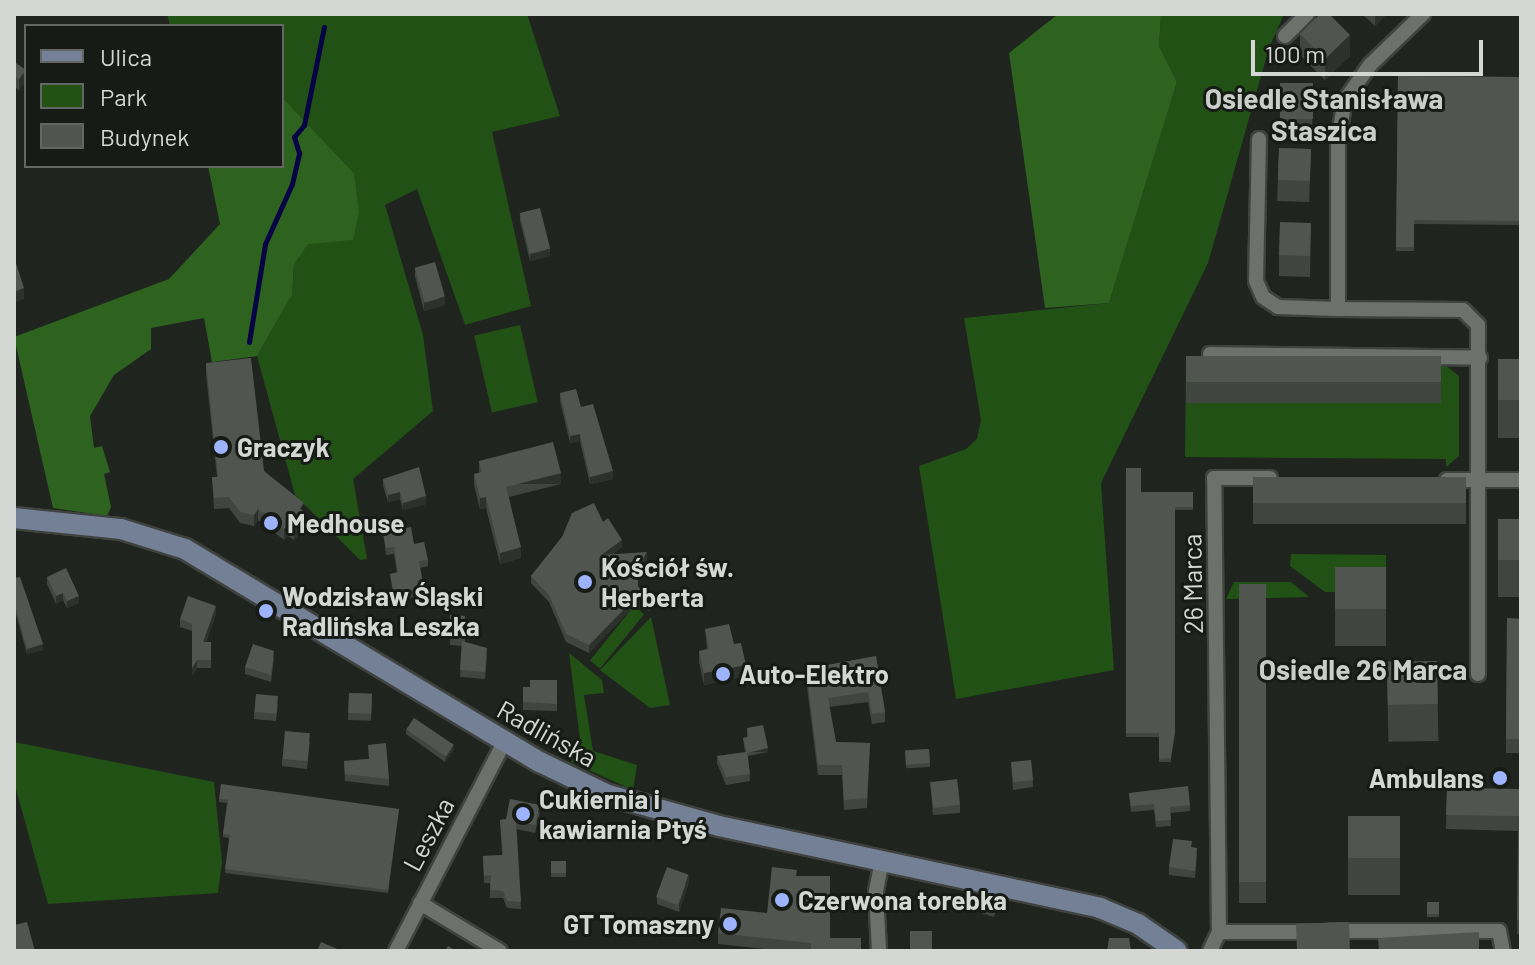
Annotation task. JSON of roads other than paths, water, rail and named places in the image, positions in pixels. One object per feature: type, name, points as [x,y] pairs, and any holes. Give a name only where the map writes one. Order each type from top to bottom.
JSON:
[{"type":"street","points":[[1285,36],[1307,14]]},
{"type":"street","points":[[1338,309],[1338,138],[1345,100],[1370,65],[1423,14]]},
{"type":"street","points":[[1259,139],[1256,281],[1263,297],[1278,307],[1463,310],[1478,325],[1478,674]]},
{"type":"street","points":[[1210,354],[1480,358]]},
{"type":"street","name":"26 Marca","points":[[1210,951],[1219,932],[1214,478],[1293,478]]},
{"type":"street","points":[[1434,480],[1521,480]]},
{"type":"street","name":"Radlińska","points":[[14,518],[121,529],[185,549],[553,769],[645,808],[1100,908],[1138,924],[1177,951]]},
{"type":"street","name":"Leszka","points":[[396,951],[505,741]]},
{"type":"street","points":[[879,951],[876,891],[882,859]]},
{"type":"street","points":[[420,903],[500,951]]},
{"type":"street","points":[[1219,932],[1499,931],[1503,951]]},
{"type":"waterway","points":[[249,342],[265,244],[292,184],[299,153],[294,137],[304,125],[324,27]]},
{"type":"place","name":"Graczyk","points":[[221,447]]},
{"type":"place","name":"Medhouse","points":[[271,523]]},
{"type":"place","name":"Kościół św. Herberta","points":[[585,582]]},
{"type":"place","name":"Wodzisław Śląski Radlińska Leszka","points":[[266,611]]},
{"type":"place","name":"Auto-Elektro","points":[[723,674]]},
{"type":"place","name":"Ambulans","points":[[1500,778]]},
{"type":"place","name":"Cukiernia i kawiarnia Ptyś","points":[[523,814]]},
{"type":"place","name":"Czerwona torebka","points":[[782,900]]},
{"type":"place","name":"GT Tomaszny","points":[[730,924]]},
{"type":"district","name":"Osiedle Stanisława Staszica","points":[[1324,114]]},
{"type":"district","name":"Osiedle 26 Marca","points":[[1363,669]]}]
